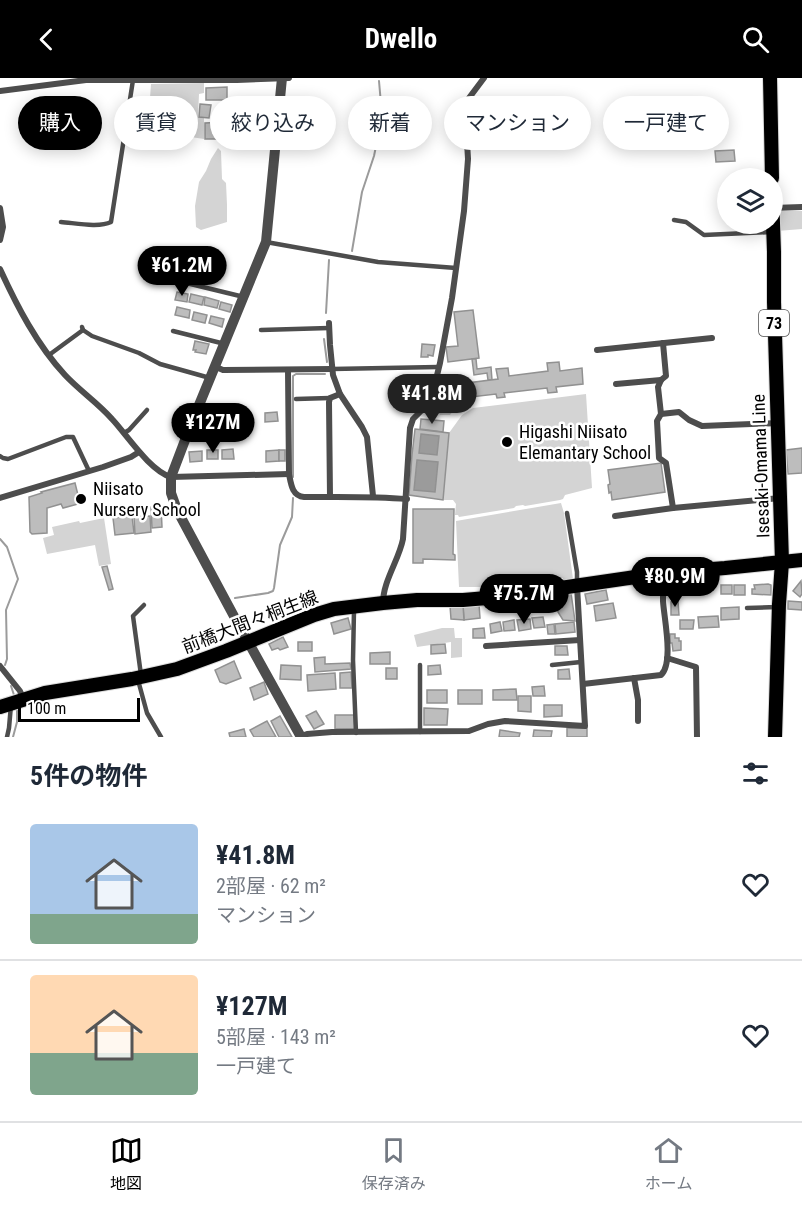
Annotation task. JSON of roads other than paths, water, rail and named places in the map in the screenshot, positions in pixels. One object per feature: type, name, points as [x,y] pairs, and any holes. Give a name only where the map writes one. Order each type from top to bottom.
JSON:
[{"type":"main road","points":[[770,78],[772,168]]},
{"type":"main road","name":"Isesaki-Omama Line","points":[[774,234],[782,562],[775,737]]},
{"type":"main road","name":"前橋大間々桐生線","points":[[11,703],[68,688],[161,673],[191,664],[334,609],[417,600],[482,598],[663,573],[802,560]]},
{"type":"street","points":[[282,78],[266,242],[171,477],[171,494],[177,510],[301,736],[307,734],[375,735],[469,731],[488,724],[506,721],[585,726],[577,586]]},
{"type":"street","points":[[0,91],[86,79],[289,78]]},
{"type":"street","points":[[384,603],[386,588],[404,539],[411,424],[432,396],[452,298],[461,240],[468,159],[465,107],[484,78]]},
{"type":"street","points":[[783,208],[802,207]]},
{"type":"street","points":[[0,208],[3,227],[0,240]]},
{"type":"street","points":[[0,269],[23,315],[49,355],[67,376],[112,419],[140,452],[163,473],[171,477],[289,474]]},
{"type":"street","points":[[329,326],[332,369],[340,394],[367,437],[373,496]]},
{"type":"street","points":[[597,350],[712,338]]},
{"type":"street","points":[[663,343],[666,376],[658,387],[661,414],[657,421],[659,458],[666,463],[673,508]]},
{"type":"street","points":[[216,367],[223,370],[332,369]]},
{"type":"street","points":[[288,370],[289,474],[292,488],[298,496],[373,496],[407,499]]},
{"type":"street","points":[[616,384],[661,380]]},
{"type":"street","points":[[330,497],[330,398],[340,394]]},
{"type":"street","points":[[661,414],[679,412],[688,420],[702,426],[778,423]]},
{"type":"street","points":[[0,498],[89,471],[140,452]]},
{"type":"street","points":[[615,516],[780,498]]},
{"type":"street","points":[[583,684],[661,675],[665,670],[667,658],[663,573]]},
{"type":"street","points":[[486,646],[580,640]]},
{"type":"street","points":[[667,658],[696,667],[697,737]]},
{"type":"street","points":[[0,666],[20,691],[11,703]]},
{"type":"street","points":[[634,678],[638,700],[638,722]]},
{"type":"lane","points":[[61,222],[107,224],[111,222],[133,80]]},
{"type":"lane","points":[[674,220],[686,222],[704,235],[727,234]]},
{"type":"lane","points":[[266,242],[378,262],[456,268]]},
{"type":"lane","points":[[174,280],[244,297]]},
{"type":"lane","points":[[261,330],[329,326]]},
{"type":"lane","points":[[49,355],[83,329],[92,336],[139,353],[160,364],[210,378]]},
{"type":"lane","points":[[173,330],[225,344]]},
{"type":"lane","points":[[332,369],[438,368]]},
{"type":"lane","points":[[432,396],[456,394]]},
{"type":"lane","points":[[296,399],[330,398]]},
{"type":"lane","points":[[124,433],[147,410]]},
{"type":"lane","points":[[0,456],[8,459],[70,436],[73,437],[89,471]]},
{"type":"lane","points":[[567,513],[577,572],[577,586]]},
{"type":"lane","points":[[144,605],[133,616],[140,677],[138,685],[147,713],[162,737]]},
{"type":"lane","points":[[353,606],[356,733]]},
{"type":"lane","points":[[747,608],[779,608]]},
{"type":"lane","points":[[552,665],[581,662]]},
{"type":"lane","points":[[415,734],[420,665]]},
{"type":"lane","points":[[7,737],[11,703]]},
{"type":"waterway","points":[[352,251],[362,192],[378,136],[383,127],[379,81]]},
{"type":"waterway","points":[[326,313],[329,260]]},
{"type":"waterway","points":[[324,339],[327,362]]},
{"type":"waterway","points":[[293,477],[293,376],[296,374],[325,374]]},
{"type":"waterway","points":[[235,598],[273,591],[280,545],[292,517],[293,498]]},
{"type":"waterway","points":[[0,539],[7,547],[18,579],[6,610],[7,659],[5,665]]},
{"type":"waterway","points":[[11,686],[14,695]]},
{"type":"waterway","points":[[13,737],[17,722],[17,709]]},
{"type":"place","name":"Higashi Niisato Elemantary School","points":[[507,442]]},
{"type":"place","name":"Niisato Nursery School","points":[[81,499]]}]
